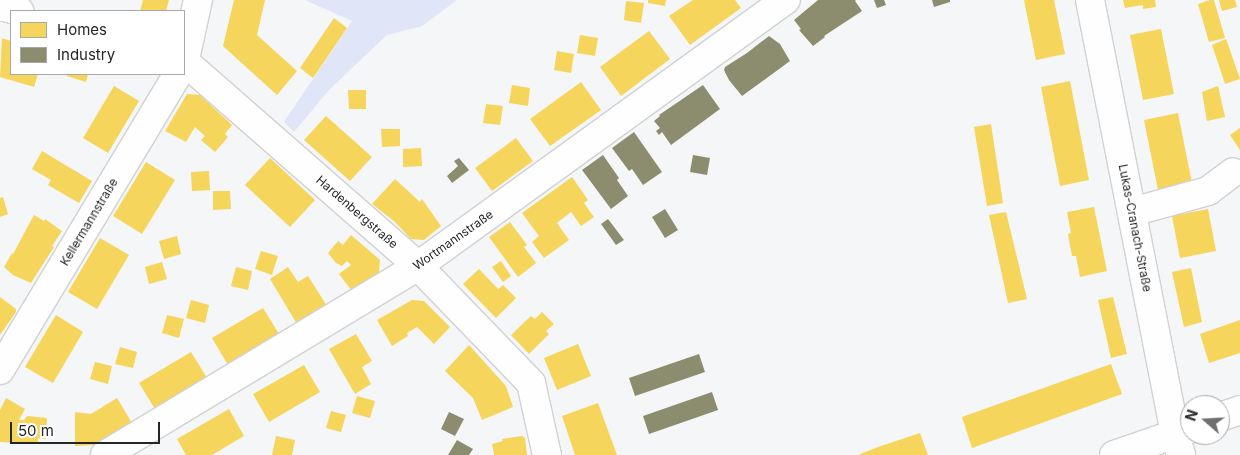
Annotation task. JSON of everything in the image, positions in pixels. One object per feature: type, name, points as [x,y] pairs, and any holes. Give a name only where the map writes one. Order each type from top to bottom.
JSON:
[{"type":"street","name":"Kellermannstraße","points":[[185,56],[198,0]]},
{"type":"street","name":"Wortmannstraße","points":[[106,455],[418,266],[786,0]]},
{"type":"street","name":"Lukas-Cranach-Straße","points":[[1090,0],[1132,212],[1180,430]]},
{"type":"street","points":[[0,6],[15,10]]},
{"type":"street","name":"Hardenbergstraße","points":[[185,67],[418,266],[531,383],[547,455]]},
{"type":"street","name":"Kellermannstraße","points":[[0,370],[177,75]]},
{"type":"street","points":[[1132,212],[1208,191],[1233,172]]},
{"type":"street","points":[[1114,455],[1180,439]]},
{"type":"shaded area","points":[[305,0],[457,0],[422,26],[387,35],[329,90],[294,132],[284,122],[352,21]]},
{"type":"building: Homes","points":[[143,0],[169,0],[166,10],[140,10]]},
{"type":"building: Homes","points":[[234,0],[265,0],[257,35],[297,71],[277,95],[223,46]]},
{"type":"building: Homes","points":[[648,0],[666,0],[665,6],[648,3]]},
{"type":"building: Homes","points":[[693,0],[735,0],[741,8],[690,45],[669,16]]},
{"type":"building: Homes","points":[[1024,0],[1054,0],[1065,54],[1036,60]]},
{"type":"building: Homes","points":[[1123,0],[1155,0],[1156,7],[1143,9],[1143,5],[1125,8]]},
{"type":"building: Homes","points":[[1214,0],[1225,38],[1209,42],[1198,4]]},
{"type":"building: Homes","points":[[1219,0],[1235,0],[1237,7],[1222,11]]},
{"type":"building: Homes","points":[[626,1],[644,3],[641,23],[624,20]]},
{"type":"building: Homes","points":[[334,18],[347,28],[313,78],[300,68]]},
{"type":"building: Homes","points":[[1161,29],[1174,94],[1143,100],[1130,35]]},
{"type":"building: Homes","points":[[649,31],[670,59],[621,96],[600,67]]},
{"type":"building: Homes","points":[[580,35],[598,38],[595,56],[577,53]]},
{"type":"building: Homes","points":[[2,38],[10,41],[10,75],[38,75],[34,87],[0,77]]},
{"type":"building: Homes","points":[[1226,39],[1240,79],[1225,84],[1212,45]]},
{"type":"building: Homes","points":[[557,51],[574,54],[571,73],[554,70]]},
{"type":"building: Homes","points":[[67,75],[88,75],[86,82]]},
{"type":"building: Homes","points":[[1070,81],[1089,180],[1060,186],[1041,87]]},
{"type":"building: Homes","points":[[581,82],[601,110],[550,146],[530,119]]},
{"type":"building: Homes","points":[[512,85],[530,88],[528,106],[509,103]]},
{"type":"building: Homes","points":[[114,86],[139,101],[108,153],[83,138]]},
{"type":"building: Homes","points":[[1218,86],[1225,117],[1207,121],[1202,92]]},
{"type":"building: Homes","points":[[348,90],[366,90],[366,109],[349,109]]},
{"type":"building: Homes","points":[[187,94],[200,95],[232,125],[225,134],[228,137],[215,152],[201,140],[205,136],[195,127],[186,142],[165,131]]},
{"type":"building: Homes","points":[[486,104],[503,106],[500,125],[483,123]]},
{"type":"building: Homes","points":[[1178,113],[1193,188],[1159,195],[1144,120]]},
{"type":"building: Homes","points":[[326,116],[372,157],[350,181],[304,140]]},
{"type":"building: Homes","points":[[991,124],[1003,203],[987,206],[974,127]]},
{"type":"building: Homes","points":[[1240,128],[1240,150],[1230,135]]},
{"type":"building: Homes","points":[[381,129],[400,129],[400,146],[382,147]]},
{"type":"building: Homes","points":[[516,138],[533,161],[492,191],[475,168]]},
{"type":"building: Homes","points":[[421,148],[422,166],[403,167],[403,149]]},
{"type":"building: Homes","points":[[42,151],[92,181],[79,203],[48,185],[51,180],[32,169]]},
{"type":"building: Homes","points":[[270,158],[315,200],[290,227],[245,185]]},
{"type":"building: Homes","points":[[146,162],[175,180],[142,234],[113,216]]},
{"type":"building: Homes","points":[[209,171],[210,190],[192,191],[191,172]]},
{"type":"building: Homes","points":[[572,177],[588,200],[584,203],[594,217],[581,226],[571,212],[557,223],[569,240],[544,258],[532,242],[539,236],[522,213]]},
{"type":"building: Homes","points":[[395,179],[420,202],[422,199],[441,226],[424,240],[411,239],[395,222],[372,204]]},
{"type":"building: Homes","points":[[213,191],[230,191],[231,209],[213,210]]},
{"type":"building: Homes","points":[[3,197],[8,214],[0,217],[0,198]]},
{"type":"building: Homes","points":[[1094,207],[1107,271],[1080,277],[1076,256],[1072,256],[1068,234],[1071,233],[1067,212]]},
{"type":"building: Homes","points":[[1208,209],[1216,251],[1180,258],[1172,216]]},
{"type":"building: Homes","points":[[1006,212],[1027,299],[1008,303],[989,215]]},
{"type":"building: Homes","points":[[34,215],[44,221],[45,219],[62,231],[31,283],[13,275],[4,267]]},
{"type":"building: Homes","points":[[510,222],[527,245],[524,247],[536,263],[518,277],[489,237]]},
{"type":"building: Homes","points":[[351,235],[380,260],[379,272],[352,291],[339,274],[351,265],[347,261],[342,266],[336,263],[328,253],[338,241],[343,245]]},
{"type":"building: Homes","points":[[177,236],[181,254],[164,259],[159,241]]},
{"type":"building: Homes","points":[[100,238],[129,255],[97,309],[68,292]]},
{"type":"building: Homes","points":[[261,251],[278,256],[272,275],[255,269]]},
{"type":"building: Homes","points":[[501,261],[511,276],[503,282],[492,267]]},
{"type":"building: Homes","points":[[162,262],[167,279],[149,284],[145,267]]},
{"type":"building: Homes","points":[[236,267],[252,271],[248,290],[231,286]]},
{"type":"building: Homes","points":[[288,267],[298,282],[308,276],[327,306],[297,324],[270,279]]},
{"type":"building: Homes","points":[[1191,268],[1202,322],[1184,327],[1172,272]]},
{"type":"building: Homes","points":[[479,269],[498,289],[503,285],[516,298],[496,318],[463,284]]},
{"type":"building: Homes","points":[[0,297],[16,309],[16,312],[0,335]]},
{"type":"building: Homes","points":[[1113,297],[1127,354],[1111,358],[1098,300]]},
{"type":"building: Homes","points":[[191,300],[209,305],[205,323],[186,318]]},
{"type":"building: Homes","points":[[412,300],[424,301],[450,327],[434,344],[417,327],[407,333],[408,336],[392,346],[377,320]]},
{"type":"building: Homes","points":[[263,308],[279,334],[228,365],[212,338]]},
{"type":"building: Homes","points":[[542,312],[554,324],[546,331],[549,334],[529,354],[511,335],[531,316],[535,319]]},
{"type":"building: Homes","points":[[56,315],[83,332],[53,383],[25,367]]},
{"type":"building: Homes","points":[[167,315],[184,319],[179,338],[162,333]]},
{"type":"building: Homes","points":[[1240,320],[1240,353],[1209,363],[1200,334]]},
{"type":"building: Homes","points":[[356,334],[372,361],[362,367],[371,384],[355,394],[329,349]]},
{"type":"building: Homes","points":[[578,344],[591,376],[557,390],[544,358]]},
{"type":"building: Homes","points":[[469,345],[506,386],[513,407],[482,420],[473,398],[445,371]]},
{"type":"building: Homes","points":[[120,347],[137,352],[133,368],[115,364]]},
{"type":"building: Homes","points":[[191,352],[207,378],[155,409],[139,383]]},
{"type":"building: Homes","points":[[95,362],[112,366],[108,384],[90,379]]},
{"type":"building: Homes","points":[[1111,364],[1122,394],[972,448],[962,417]]},
{"type":"building: Homes","points":[[304,365],[320,392],[269,422],[253,394]]},
{"type":"building: Homes","points":[[357,396],[375,401],[370,418],[352,413]]},
{"type":"building: Homes","points":[[6,398],[25,409],[19,420],[24,420],[27,416],[47,418],[46,439],[38,438],[38,444],[0,442],[0,410]]},
{"type":"building: Homes","points":[[117,398],[132,423],[95,445],[75,446],[75,412],[91,414]]},
{"type":"building: Homes","points":[[598,403],[617,455],[575,455],[562,416]]},
{"type":"building: Homes","points":[[229,409],[244,436],[212,455],[186,455],[177,439]]},
{"type":"building: Homes","points":[[331,411],[346,415],[341,432],[326,428]]},
{"type":"building: Homes","points":[[920,433],[928,455],[858,455],[878,447]]},
{"type":"building: Homes","points":[[276,436],[295,440],[292,455],[272,455]]},
{"type":"building: Homes","points":[[522,436],[525,438],[527,455],[494,455],[492,444],[503,441],[502,439]]},
{"type":"building: Industry","points":[[818,0],[856,0],[862,11],[824,36],[813,46],[799,30],[801,29],[794,20]]},
{"type":"building: Industry","points":[[874,0],[884,0],[886,5],[877,8]]},
{"type":"building: Industry","points":[[932,0],[950,0],[950,2],[934,7]]},
{"type":"building: Industry","points":[[769,36],[780,44],[790,61],[742,96],[729,80],[724,70],[725,67]]},
{"type":"building: Industry","points":[[703,85],[720,109],[671,145],[662,132],[659,135],[656,131],[660,128],[654,121],[659,115]]},
{"type":"building: Industry","points":[[634,132],[662,172],[643,185],[632,169],[629,171],[612,148]]},
{"type":"building: Industry","points":[[603,155],[619,178],[617,180],[628,196],[611,209],[582,170]]},
{"type":"building: Industry","points":[[693,155],[710,158],[707,175],[690,172]]},
{"type":"building: Industry","points":[[459,158],[469,170],[452,183],[447,176],[458,166],[454,161]]},
{"type":"building: Industry","points":[[665,209],[678,230],[665,238],[652,217]]},
{"type":"building: Industry","points":[[608,219],[624,240],[616,245],[601,224]]},
{"type":"building: Industry","points":[[699,354],[705,372],[635,396],[629,378]]},
{"type":"building: Industry","points":[[712,392],[718,410],[649,434],[643,416]]},
{"type":"building: Industry","points":[[449,412],[464,419],[455,436],[441,429]]},
{"type":"building: Industry","points":[[457,440],[473,449],[469,455],[448,455]]}]
